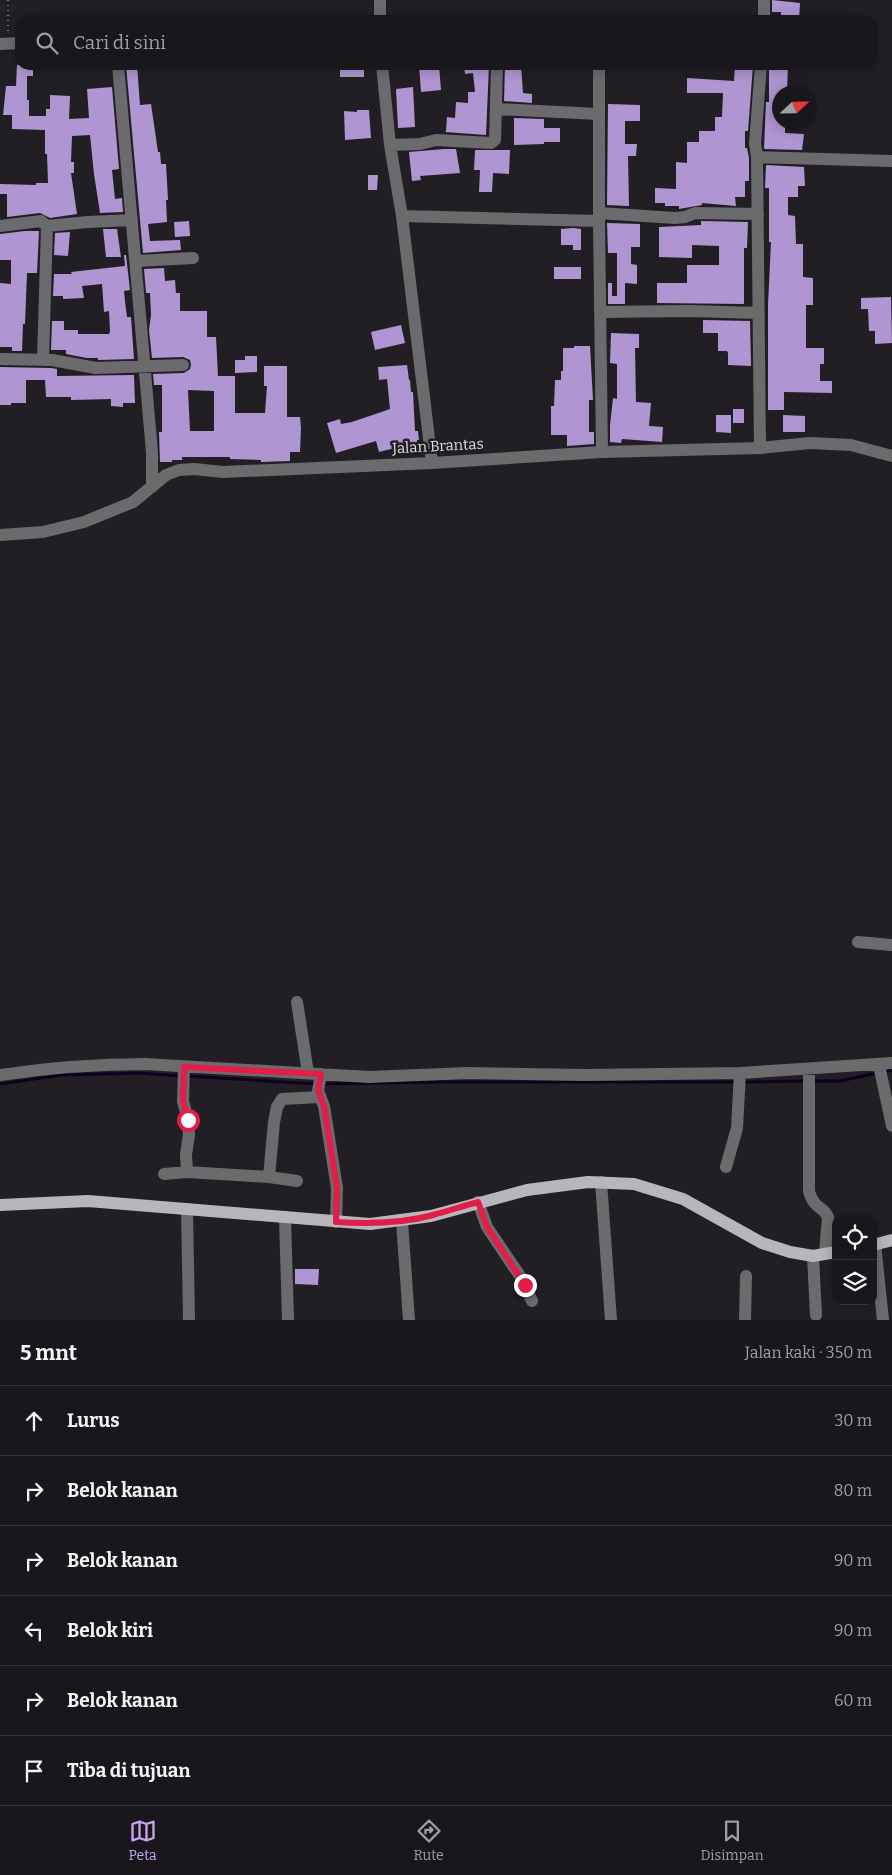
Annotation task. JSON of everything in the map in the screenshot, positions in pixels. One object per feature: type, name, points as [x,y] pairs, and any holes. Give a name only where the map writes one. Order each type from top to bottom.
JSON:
[{"type":"main road","points":[[0,1205],[88,1201],[370,1224],[431,1216],[527,1190],[601,1182],[634,1184],[683,1199],[762,1243],[790,1252],[825,1254]]},
{"type":"main road","points":[[877,1243],[892,1240]]},
{"type":"street","points":[[380,0],[380,15]]},
{"type":"street","points":[[764,0],[764,15]]},
{"type":"street","points":[[118,70],[152,452],[152,486]]},
{"type":"street","points":[[383,70],[390,144],[402,216],[432,463]]},
{"type":"street","points":[[390,144],[420,144],[436,140],[491,143],[495,140],[497,70]]},
{"type":"street","points":[[599,70],[602,452]]},
{"type":"street","points":[[760,448],[756,143],[761,70]]},
{"type":"street","points":[[496,109],[599,114]]},
{"type":"street","points":[[757,157],[892,161]]},
{"type":"street","points":[[402,216],[675,218],[695,213],[758,214]]},
{"type":"street","points":[[0,226],[41,222],[46,226],[132,220]]},
{"type":"street","points":[[43,360],[46,226]]},
{"type":"street","points":[[136,261],[193,258]]},
{"type":"street","points":[[600,312],[690,311],[759,313]]},
{"type":"street","points":[[0,359],[43,360],[96,368],[183,365]]},
{"type":"street","name":"Jalan Brantas","points":[[0,535],[43,532],[84,522],[132,502],[166,474],[179,470],[194,469],[223,472],[432,463],[602,452],[760,448],[810,443],[851,445],[892,456]]},
{"type":"street","points":[[858,942],[892,945]]},
{"type":"street","points":[[297,1002],[308,1073],[320,1085],[331,1143],[337,1188],[336,1222]]},
{"type":"street","points":[[269,1177],[274,1122],[279,1102],[320,1085],[369,1077],[468,1072],[739,1079],[810,1078],[880,1070],[892,1063]]},
{"type":"street","points":[[0,1075],[58,1067],[108,1064],[145,1064],[184,1073],[308,1073]]},
{"type":"street","points":[[880,1070],[892,1126]]},
{"type":"street","points":[[184,1073],[183,1101],[188,1120],[189,1135],[186,1154],[187,1172]]},
{"type":"street","points":[[810,1078],[809,1191],[815,1206],[826,1212],[827,1223],[825,1254],[816,1315]]},
{"type":"street","points":[[726,1167],[737,1128],[739,1079]]},
{"type":"street","points":[[164,1174],[187,1172],[269,1177],[297,1181]]},
{"type":"street","points":[[601,1182],[611,1320]]},
{"type":"street","points":[[478,1202],[487,1227],[522,1279],[532,1301]]},
{"type":"street","points":[[187,1209],[189,1320]]},
{"type":"street","points":[[285,1217],[288,1320]]},
{"type":"street","points":[[402,1221],[409,1320]]},
{"type":"street","points":[[876,1260],[883,1320]]},
{"type":"street","points":[[745,1320],[746,1276]]},
{"type":"path","points":[[8,0],[9,44]]},
{"type":"building","points":[[772,0],[800,3],[799,15],[781,15],[781,12],[772,12]]},
{"type":"building","points":[[17,70],[33,70],[33,76],[27,76],[29,116],[46,116],[46,109],[50,109],[50,95],[70,96],[69,119],[89,118],[87,89],[112,87],[119,169],[112,170],[115,199],[122,198],[123,212],[100,213],[90,135],[72,136],[71,162],[74,162],[74,173],[71,173],[77,214],[50,218],[40,213],[7,217],[7,194],[0,194],[0,184],[36,185],[36,183],[48,183],[45,130],[12,129],[12,115],[3,115],[6,86],[16,86]]},
{"type":"building","points":[[126,70],[137,70],[140,105],[151,104],[161,164],[166,164],[167,222],[148,224],[150,241],[180,240],[181,250],[143,253]]},
{"type":"building","points":[[340,70],[364,70],[364,77],[340,77]]},
{"type":"building","points":[[419,70],[439,70],[441,90],[421,92]]},
{"type":"building","points":[[465,70],[489,70],[486,135],[445,132],[447,117],[455,118],[456,102],[468,103],[468,92],[475,92],[473,73],[465,74]]},
{"type":"building","points":[[505,70],[521,70],[523,93],[532,94],[532,103],[504,101]]},
{"type":"building","points":[[735,70],[753,70],[748,131],[745,131],[745,148],[747,148],[749,158],[749,181],[745,181],[745,197],[735,197],[736,206],[702,203],[702,205],[679,209],[679,206],[665,206],[665,203],[655,203],[655,188],[676,189],[676,162],[687,163],[687,142],[699,142],[699,131],[715,131],[715,117],[722,117],[723,93],[687,93],[687,78],[734,81]]},
{"type":"building","points":[[769,70],[788,70],[787,85],[772,85],[772,130],[785,130],[785,133],[804,134],[802,150],[764,149],[766,102],[769,102]]},
{"type":"building","points":[[413,87],[415,127],[398,128],[396,89]]},
{"type":"building","points":[[608,104],[640,105],[640,121],[625,121],[625,144],[637,144],[636,156],[628,156],[629,206],[607,205]]},
{"type":"building","points":[[357,110],[369,110],[371,138],[345,140],[344,111],[357,112]]},
{"type":"building","points":[[514,118],[544,119],[544,128],[560,128],[560,142],[514,145]]},
{"type":"building","points":[[456,149],[460,173],[420,176],[421,180],[412,181],[409,152]]},
{"type":"building","points":[[475,150],[510,150],[509,174],[493,173],[492,192],[479,192],[480,170],[474,170]]},
{"type":"building","points":[[766,165],[804,167],[805,186],[798,186],[798,197],[788,197],[788,215],[795,216],[796,244],[803,244],[803,277],[813,278],[813,305],[806,305],[806,348],[824,348],[824,364],[820,364],[820,381],[832,381],[832,393],[784,392],[784,410],[768,410],[768,305],[771,242],[769,242],[769,188],[765,188]]},
{"type":"building","points":[[368,175],[378,175],[377,190],[368,190]]},
{"type":"building","points":[[189,221],[190,236],[175,237],[174,222]]},
{"type":"building","points":[[701,221],[748,222],[747,248],[744,248],[744,304],[657,303],[657,283],[687,283],[687,265],[719,265],[719,246],[692,245],[692,258],[659,257],[659,227],[701,225]]},
{"type":"building","points":[[607,223],[640,224],[640,247],[631,247],[631,264],[637,265],[637,284],[625,283],[625,304],[608,304],[608,283],[612,283],[612,296],[617,296],[617,253],[608,253]]},
{"type":"building","points":[[103,229],[117,229],[121,257],[106,257]]},
{"type":"building","points":[[561,229],[581,229],[581,250],[573,250],[573,245],[561,245]]},
{"type":"building","points":[[39,231],[37,273],[27,273],[22,351],[12,351],[12,347],[0,347],[0,283],[11,284],[11,260],[0,260],[0,234]]},
{"type":"building","points":[[70,232],[68,256],[54,255],[55,233]]},
{"type":"building","points":[[124,255],[126,255],[130,290],[124,291],[127,317],[131,317],[134,359],[98,360],[98,358],[66,354],[66,350],[51,350],[52,321],[64,321],[64,330],[78,330],[78,334],[109,334],[110,331],[109,311],[104,312],[102,284],[82,286],[84,298],[63,299],[63,296],[53,296],[54,274],[72,274],[71,272],[125,266]]},
{"type":"building","points":[[554,267],[581,267],[581,279],[554,279]]},
{"type":"building","points":[[164,268],[165,281],[175,280],[176,293],[180,293],[180,311],[207,311],[207,337],[216,337],[218,376],[235,376],[235,413],[265,413],[267,386],[264,386],[264,366],[287,366],[287,417],[300,417],[301,428],[300,452],[290,452],[290,461],[261,462],[261,460],[230,459],[230,457],[182,457],[182,460],[160,462],[159,432],[162,432],[162,385],[154,385],[153,374],[184,373],[190,369],[191,365],[190,360],[183,357],[152,358],[149,330],[151,315],[150,293],[146,293],[144,269]],"holes":[[[188,390],[214,391],[214,431],[190,431]]]},
{"type":"building","points":[[891,297],[892,343],[875,344],[875,331],[869,331],[868,309],[861,309],[861,298]]},
{"type":"building","points":[[703,320],[750,321],[751,366],[728,365],[727,351],[718,351],[718,333],[703,333]]},
{"type":"building","points":[[401,325],[405,343],[375,350],[371,332]]},
{"type":"building","points":[[611,333],[639,334],[639,348],[635,348],[636,402],[651,403],[649,426],[663,427],[662,442],[622,439],[621,443],[610,442],[613,398],[617,399],[617,364],[610,363]]},
{"type":"building","points":[[574,346],[590,346],[593,400],[589,400],[589,432],[594,432],[594,444],[567,446],[567,435],[551,435],[551,406],[554,406],[555,380],[561,380],[561,371],[563,371],[563,348],[574,348]]},
{"type":"building","points":[[245,356],[257,356],[257,372],[235,373],[235,360],[245,360]]},
{"type":"building","points":[[407,365],[411,392],[413,392],[415,431],[418,431],[419,440],[417,440],[417,448],[395,450],[395,448],[379,452],[376,441],[336,453],[327,423],[340,419],[341,424],[352,422],[390,409],[387,379],[379,380],[378,367]]},
{"type":"building","points":[[0,367],[51,368],[57,369],[57,376],[134,375],[135,403],[123,403],[123,407],[111,406],[111,399],[71,400],[71,397],[46,397],[45,380],[26,380],[26,403],[0,405]]},
{"type":"building","points":[[733,409],[744,409],[744,423],[733,423]]},
{"type":"building","points":[[716,415],[731,415],[731,433],[716,432]]},
{"type":"building","points":[[783,415],[805,416],[805,432],[783,432]]},
{"type":"building","points":[[295,1269],[319,1269],[318,1285],[295,1284]]},
{"type":"waterway","points":[[884,1072],[892,1070]]},
{"type":"waterway","points":[[0,1084],[61,1075],[140,1073],[181,1076]]},
{"type":"waterway","points":[[812,1081],[840,1081],[877,1073]]},
{"type":"waterway","points":[[187,1076],[316,1084]]},
{"type":"waterway","points":[[742,1082],[806,1081]]},
{"type":"waterway","points":[[322,1084],[736,1082]]},
{"type":"route","points":[[188,1120],[183,1101],[184,1067],[321,1074],[318,1090],[324,1106],[331,1143],[337,1188],[336,1222],[370,1224],[402,1221],[431,1216],[478,1202],[487,1227],[525,1285]]}]
